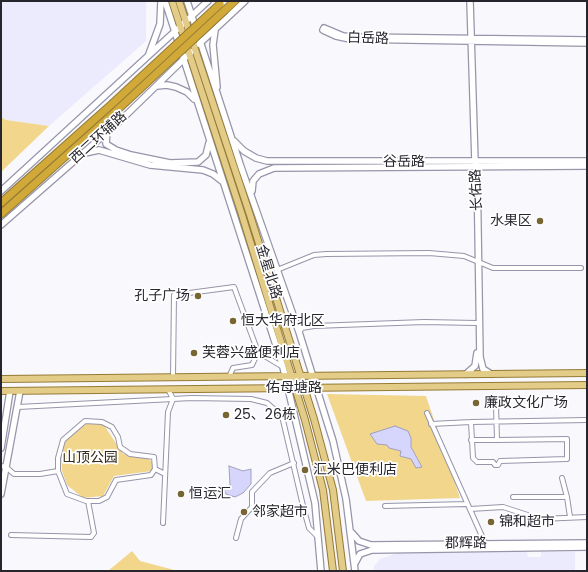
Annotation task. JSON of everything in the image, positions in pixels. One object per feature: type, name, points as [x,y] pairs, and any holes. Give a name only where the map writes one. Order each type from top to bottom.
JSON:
[{"type":"highway","points":[[1,214],[115,112],[235,1]]},
{"type":"highway","points":[[1,203],[112,104],[221,2]]},
{"type":"main road","name":"金星北路","points":[[172,1],[242,215],[288,376],[323,490],[333,571]]},
{"type":"main road","name":"金星北路","points":[[179,1],[250,215],[301,376],[333,490],[343,571]]},
{"type":"main road","name":"佑母塘路","points":[[1,379],[587,373]]},
{"type":"main road","name":"佑母塘路","points":[[1,392],[587,385]]},
{"type":"street","points":[[145,60],[153,45],[160,24],[161,1]]},
{"type":"street","points":[[164,1],[196,104],[209,139],[283,367],[288,376]]},
{"type":"street","points":[[187,1],[230,135],[299,332],[336,454],[345,493],[351,532],[354,568]]},
{"type":"street","name":"西二环辅路","points":[[1,191],[208,1]]},
{"type":"street","name":"西二环辅路","points":[[1,225],[108,131],[245,1]]},
{"type":"street","name":"长佑路","points":[[469,1],[480,359],[484,369],[491,374]]},
{"type":"street","points":[[217,26],[213,35],[212,46],[220,105]]},
{"type":"street","name":"白岳路","points":[[470,40],[350,39],[336,36],[322,30],[324,28],[337,34],[350,37],[587,42]]},
{"type":"street","points":[[155,87],[166,85],[183,90],[190,95],[196,104]]},
{"type":"street","points":[[108,131],[105,140],[109,146],[131,155],[170,163],[198,162],[208,152],[209,139]]},
{"type":"street","name":"谷岳路","points":[[230,135],[236,144],[244,151],[256,158],[267,161],[475,164],[587,161]]},
{"type":"street","points":[[81,155],[90,151],[99,150],[150,164],[203,170],[213,174],[222,182]]},
{"type":"street","points":[[252,197],[252,186],[255,178],[263,171],[274,168],[475,164],[587,166]]},
{"type":"street","points":[[277,270],[314,255],[326,254],[429,254],[464,256],[493,268],[581,268]]},
{"type":"street","name":"长佑路","points":[[466,375],[472,371],[476,362],[477,261]]},
{"type":"street","points":[[173,377],[174,295],[234,287],[258,352],[283,367]]},
{"type":"street","points":[[299,332],[302,328],[314,326],[424,322],[476,323]]},
{"type":"street","points":[[229,377],[233,368],[252,365],[258,352]]},
{"type":"street","points":[[292,388],[314,495],[320,538],[321,571]]},
{"type":"street","points":[[168,390],[173,399]]},
{"type":"street","points":[[1,448],[10,391]]},
{"type":"street","points":[[1,494],[4,467],[18,407],[20,391]]},
{"type":"street","points":[[18,407],[191,398],[251,399],[267,403],[282,416],[309,528],[320,538]]},
{"type":"street","points":[[163,523],[168,412],[173,399]]},
{"type":"street","points":[[496,405],[497,440]]},
{"type":"street","points":[[426,413],[485,543]]},
{"type":"street","points":[[431,424],[587,420]]},
{"type":"street","points":[[85,422],[102,422],[112,427],[118,437],[120,447],[130,454],[154,457],[155,469],[151,475],[116,480],[107,497],[99,501],[88,501],[67,494],[58,471],[58,458],[63,440],[85,422]]},
{"type":"street","points":[[471,422],[471,440],[473,458],[477,462],[493,462],[498,466],[500,461],[567,459],[566,439],[471,440]]},
{"type":"street","points":[[236,538],[241,519],[252,507],[252,492],[270,473],[294,463]]},
{"type":"street","points":[[4,467],[14,474],[40,474],[58,471]]},
{"type":"street","points":[[155,469],[165,474]]},
{"type":"street","points":[[562,478],[567,496],[570,517]]},
{"type":"street","points":[[513,497],[567,496]]},
{"type":"street","points":[[11,535],[90,537],[94,533],[88,501]]},
{"type":"street","points":[[385,506],[466,504]]},
{"type":"street","points":[[470,509],[503,507],[540,519],[587,517]]},
{"type":"street","name":"郡辉路","points":[[351,532],[355,538],[367,544],[587,542]]},
{"type":"street","name":"郡辉路","points":[[354,568],[360,554],[372,550],[587,547]]},
{"type":"shaded area","points":[[1,1],[146,1],[146,41],[49,126],[6,120],[1,117]]},
{"type":"shaded area","points":[[527,552],[528,557],[541,557],[541,552],[575,552],[575,571],[374,571],[374,566],[380,559],[397,553]]},
{"type":"green space","points":[[1,117],[6,120],[49,126],[1,172]]},
{"type":"green space","points":[[327,394],[426,396],[460,498],[366,501]]},
{"type":"green space","name":"山顶公园","points":[[102,422],[123,454],[146,457],[152,462],[152,471],[114,476],[103,496],[83,498],[67,485],[62,471],[61,455],[65,440],[86,424]]},
{"type":"green space","points":[[132,551],[140,561],[178,571],[108,571]]},
{"type":"water","points":[[395,426],[408,431],[411,438],[411,447],[422,467],[416,468],[411,459],[400,456],[401,451],[389,448],[387,445],[377,444],[370,434]]},
{"type":"water","points":[[229,466],[243,471],[251,469],[251,484],[243,493],[235,497],[226,494],[224,490],[230,485]]},
{"type":"place","name":"水果区","points":[[540,221]]},
{"type":"place","name":"孔子广场","points":[[198,296]]},
{"type":"place","name":"恒大华府北区","points":[[233,321]]},
{"type":"place","name":"芙蓉兴盛便利店","points":[[194,353]]},
{"type":"place","name":"廉政文化广场","points":[[476,403]]},
{"type":"place","name":"25、26栋","points":[[226,415]]},
{"type":"place","name":"汇米巴便利店","points":[[305,470]]},
{"type":"place","name":"恒运汇","points":[[181,494]]},
{"type":"place","name":"邻家超市","points":[[244,512]]},
{"type":"place","name":"锦和超市","points":[[491,522]]}]
